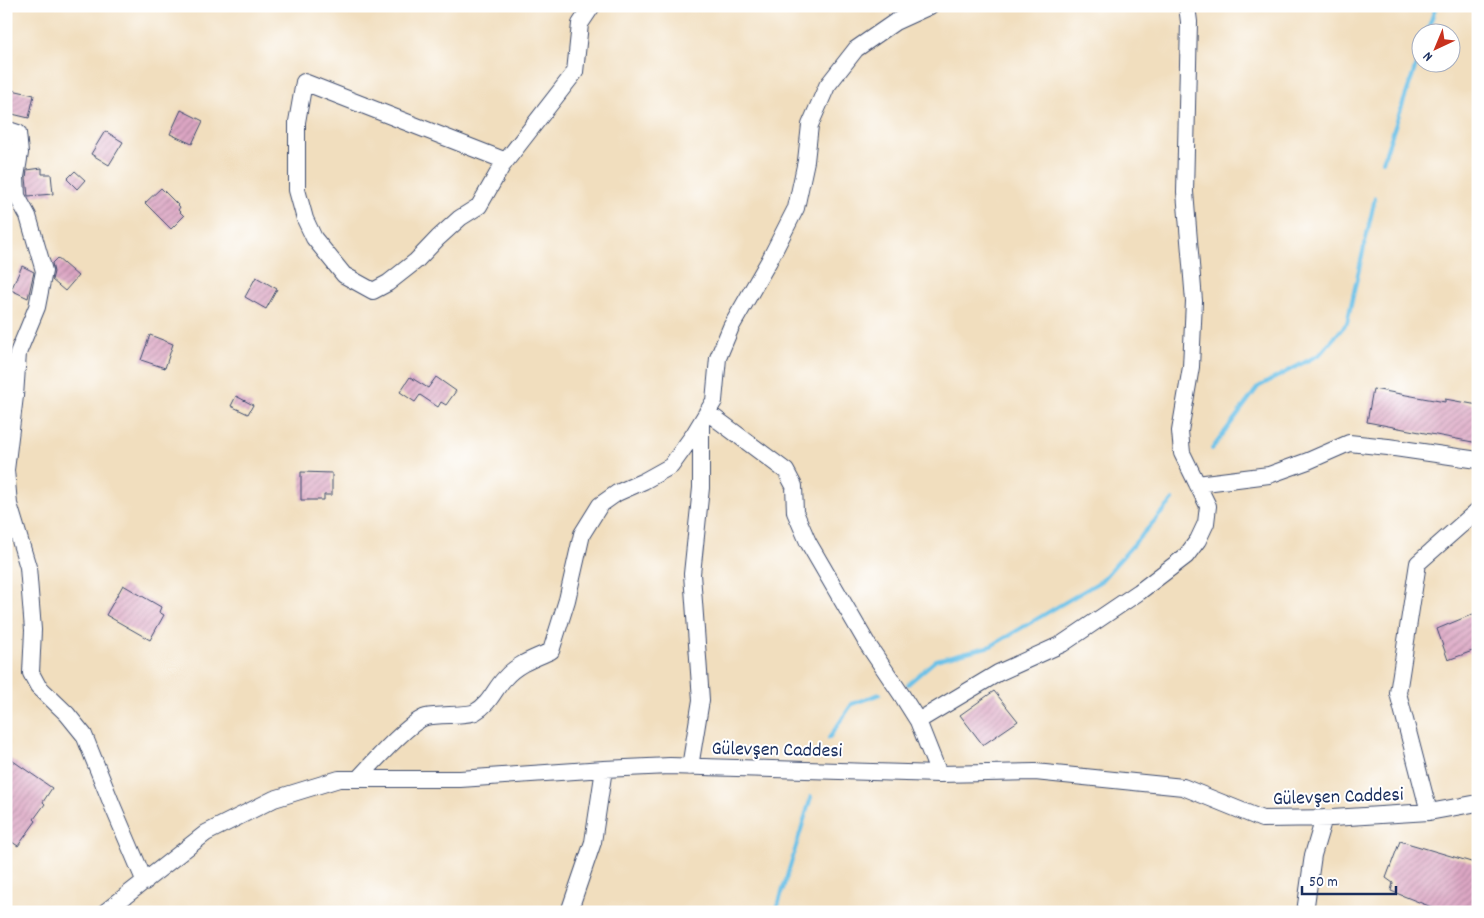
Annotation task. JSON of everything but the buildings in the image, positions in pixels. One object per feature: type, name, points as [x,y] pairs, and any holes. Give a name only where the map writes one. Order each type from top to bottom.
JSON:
[{"type":"street","points":[[506,160],[304,82],[297,122],[297,190],[305,218],[314,238],[344,275],[373,290],[388,283],[416,262],[460,218],[480,206],[506,160],[576,72],[580,24],[592,6]]},
{"type":"street","points":[[358,779],[390,744],[422,718],[438,714],[474,713],[490,700],[504,678],[519,665],[551,651],[567,600],[582,534],[600,505],[617,493],[671,466],[714,401],[718,358],[731,327],[769,261],[796,208],[806,161],[810,125],[827,86],[856,49],[895,22],[930,6]]},
{"type":"street","points":[[918,721],[998,673],[1062,644],[1166,573],[1186,556],[1198,540],[1206,523],[1208,506],[1182,453],[1180,431],[1191,367],[1194,301],[1185,192],[1188,6]]},
{"type":"street","points":[[6,129],[18,133],[20,153],[16,177],[17,196],[28,216],[44,271],[37,307],[18,353],[6,470],[9,504],[28,567],[33,630],[31,673],[38,686],[68,714],[84,735],[145,882]]},
{"type":"street","points":[[704,418],[786,471],[794,486],[795,512],[808,542],[868,645],[918,721],[939,774]]},
{"type":"street","points":[[690,767],[701,700],[692,574],[701,488],[704,418]]},
{"type":"street","points":[[1197,484],[1269,475],[1349,443],[1388,446],[1478,460]]},
{"type":"street","points":[[1429,812],[1398,693],[1418,563],[1478,510]]},
{"type":"street","name":"Gülevşen Caddesi","points":[[105,912],[206,833],[274,799],[339,779],[460,779],[670,766],[939,774],[1036,772],[1183,787],[1262,819],[1324,818],[1429,812],[1478,803]]},
{"type":"street","points":[[569,912],[594,842],[604,769]]},
{"type":"street","points":[[1305,912],[1312,855],[1324,818]]},
{"type":"waterway","points":[[1430,22],[1436,6]]},
{"type":"waterway","points":[[1383,161],[1414,72]]},
{"type":"waterway","points":[[1212,449],[1258,387],[1320,354],[1347,323],[1375,198]]},
{"type":"waterway","points":[[908,684],[936,660],[991,646],[1101,581],[1173,500]]},
{"type":"waterway","points":[[829,738],[852,704],[880,694]]},
{"type":"waterway","points":[[776,912],[811,797]]}]
